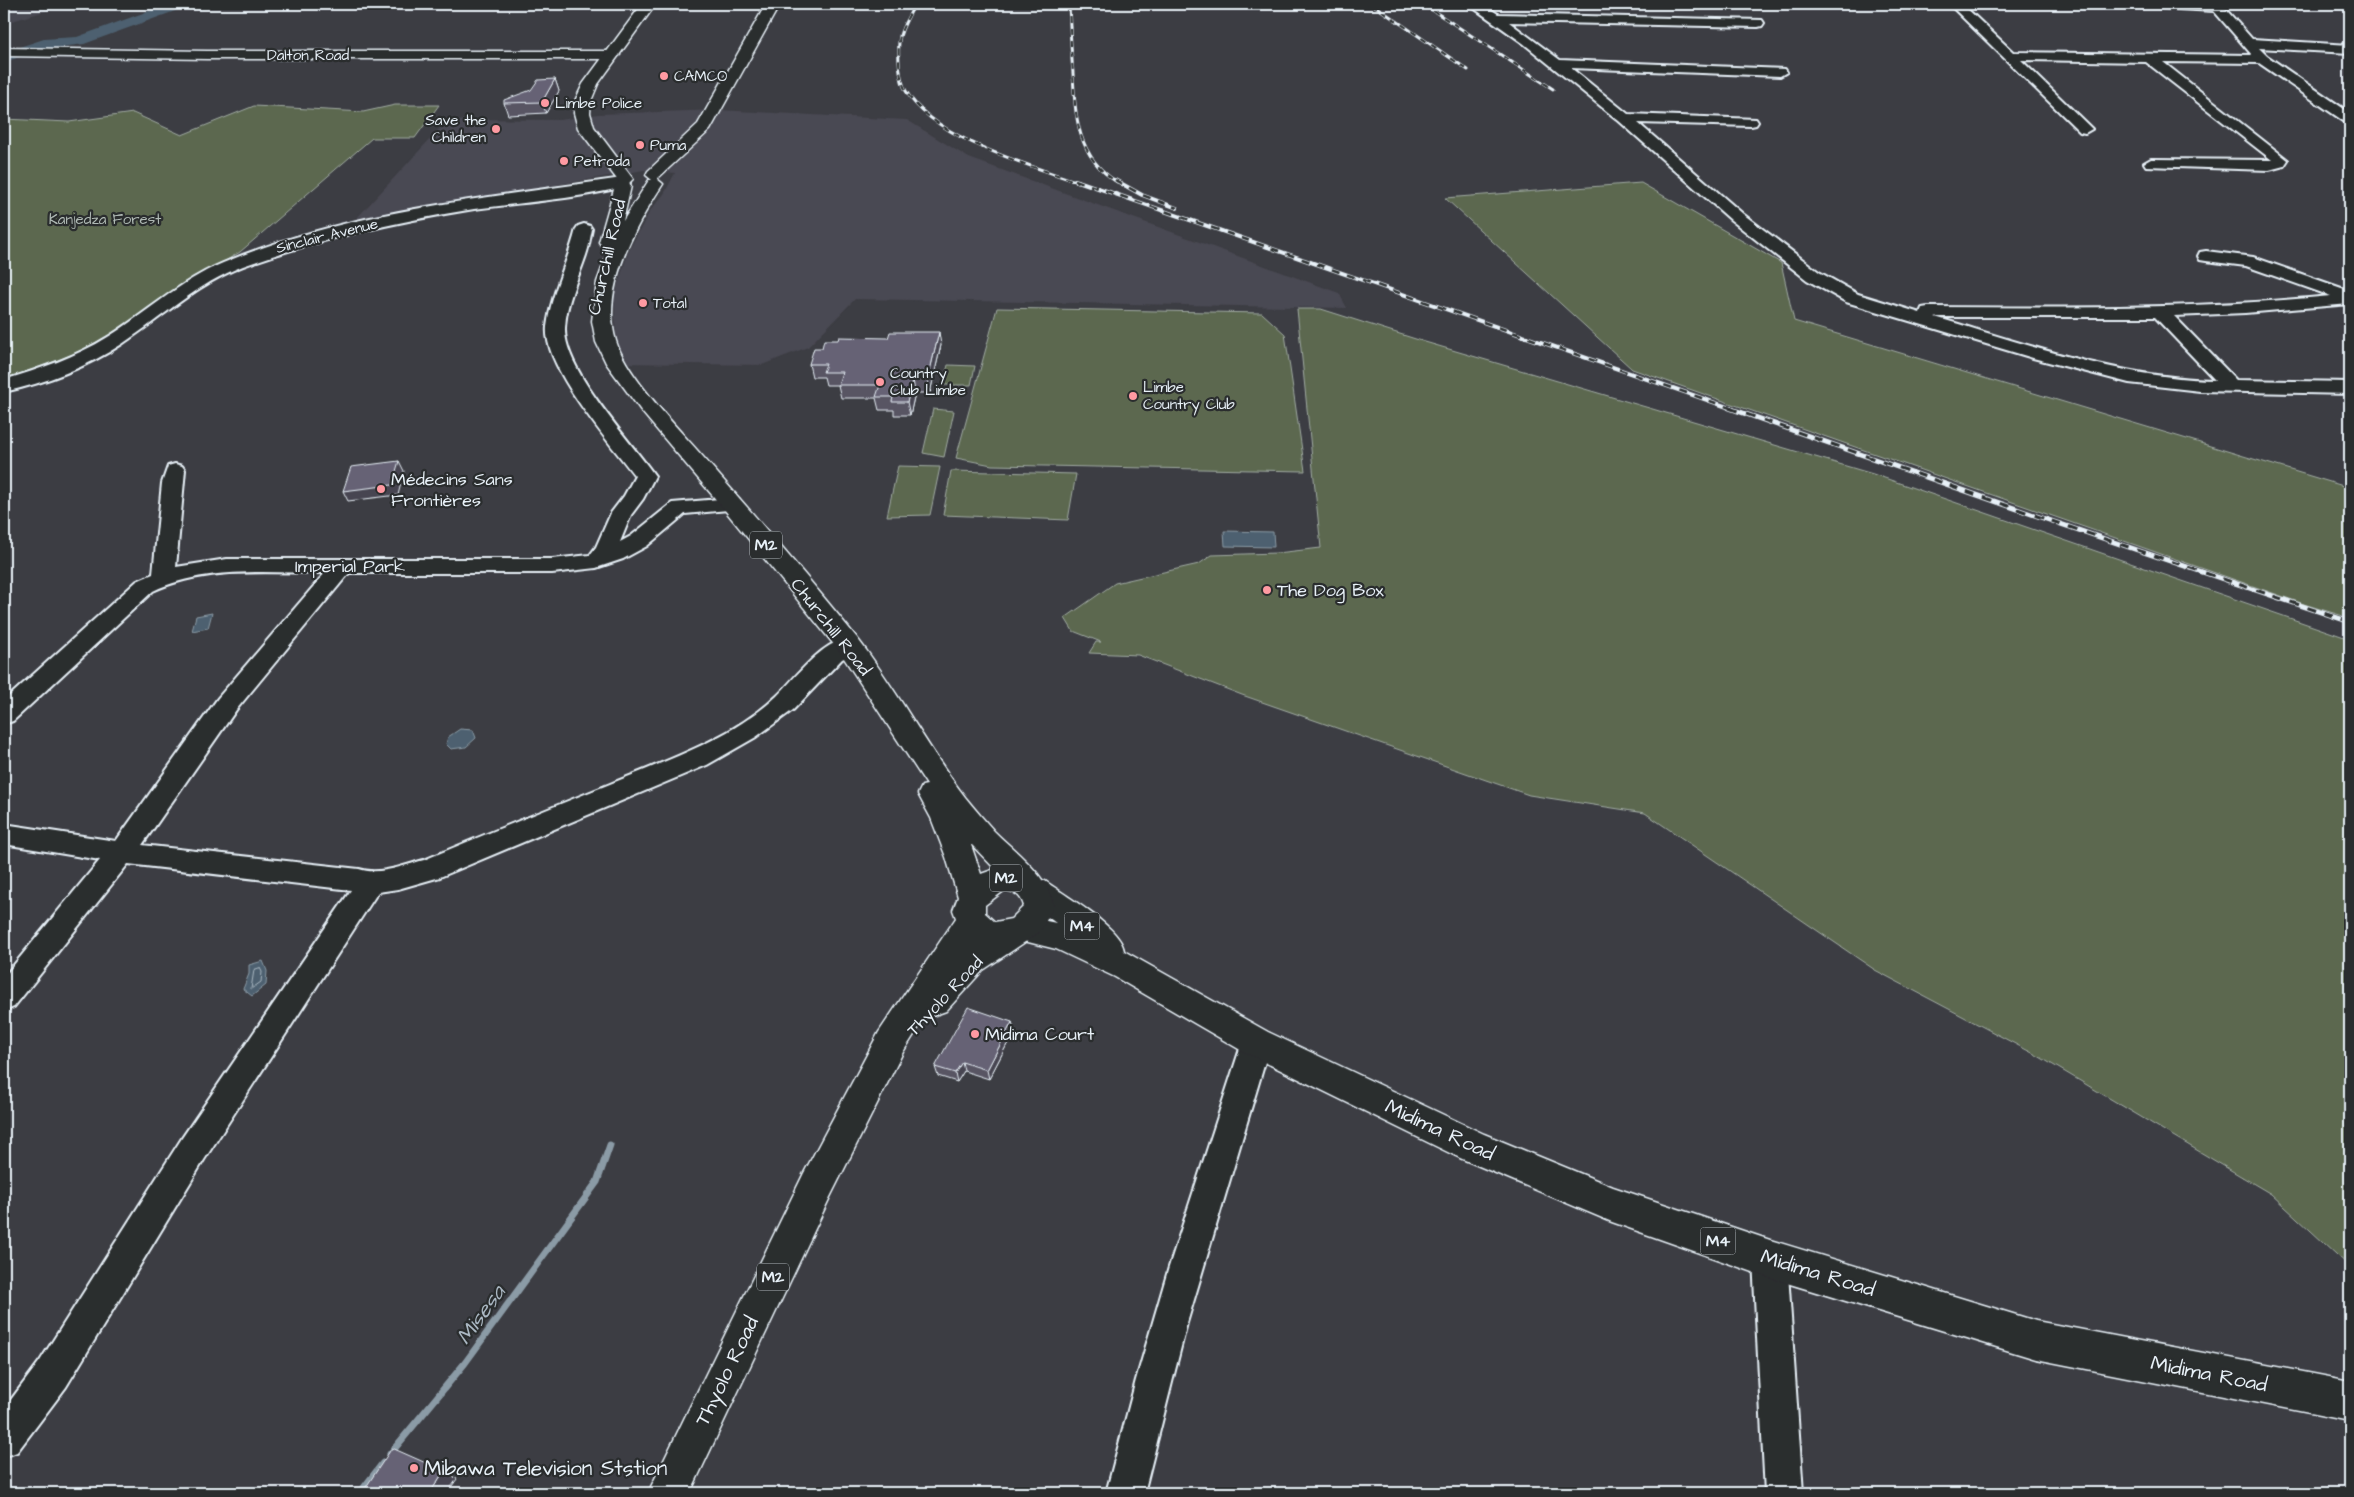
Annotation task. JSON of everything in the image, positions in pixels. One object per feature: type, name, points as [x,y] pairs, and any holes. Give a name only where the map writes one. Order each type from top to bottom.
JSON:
[{"type":"main road","points":[[623,183],[586,128],[582,113],[583,101],[591,84],[649,4]]},
{"type":"main road","name":"Churchill Road","points":[[773,4],[704,127],[654,179],[638,189],[623,183],[594,298],[592,322],[595,344],[604,366],[709,505],[842,650],[941,807],[960,858],[972,908]]},
{"type":"main road","name":"Dalton Road","points":[[9,52],[613,54]]},
{"type":"main road","name":"Churchill Road","points":[[654,179],[619,246],[606,282],[602,321],[606,342],[616,363],[648,408],[732,504],[954,803],[982,837],[1031,887]]},
{"type":"main road","name":"M2","points":[[972,908],[980,888],[998,880],[1017,879],[1031,887],[1039,906],[1031,922],[1018,931]]},
{"type":"main road","name":"Midima Road","points":[[1031,887],[1093,933],[1126,967]]},
{"type":"main road","points":[[972,908],[977,926],[993,934],[1018,931]]},
{"type":"main road","name":"Thyolo Road","points":[[669,1493],[817,1185],[902,1024],[972,908]]},
{"type":"main road","name":"Midima Road","points":[[1018,931],[1061,937],[1126,967],[1256,1042],[1472,1146],[1612,1204],[1770,1259],[2036,1340],[2350,1401]]},
{"type":"main road","name":"Thyolo Road","points":[[881,1062],[972,961],[1018,931]]},
{"type":"street","points":[[1474,4],[1497,18],[1624,118],[1737,217],[1813,276],[1852,298],[2095,369],[2168,382],[2231,386],[2350,388]]},
{"type":"street","points":[[1955,4],[2085,129]]},
{"type":"street","points":[[2160,4],[2216,5],[2262,59],[2347,115]]},
{"type":"street","points":[[1497,18],[1758,23]]},
{"type":"street","points":[[2247,43],[2350,49]]},
{"type":"street","points":[[2011,56],[2262,59]]},
{"type":"street","points":[[2150,59],[2281,160],[2279,163],[2269,165],[2151,163]]},
{"type":"street","points":[[1557,64],[1780,72]]},
{"type":"street","points":[[1624,118],[1751,122]]},
{"type":"street","name":"Sinclair Avenue","points":[[4,386],[64,366],[99,351],[194,284],[227,266],[287,244],[343,230],[462,207],[623,183]]},
{"type":"street","points":[[584,229],[578,255],[564,288],[556,329],[560,350],[582,393],[645,476],[633,499],[621,513],[606,550],[596,560]]},
{"type":"street","points":[[2206,256],[2247,261],[2261,265],[2350,298]]},
{"type":"street","points":[[1900,312],[2160,312],[2301,305],[2350,298]]},
{"type":"street","points":[[2160,312],[2231,386]]},
{"type":"street","points":[[164,576],[172,483],[175,470]]},
{"type":"street","name":"Imperial Park","points":[[4,715],[145,586],[164,576],[182,571],[227,566],[552,566],[596,560],[614,554],[639,541],[679,508],[732,504]]},
{"type":"street","points":[[4,998],[122,853],[227,704],[343,566]]},
{"type":"street","points":[[4,834],[122,853],[359,880],[366,883],[398,878],[452,860],[698,758],[747,731],[784,704],[842,650]]},
{"type":"street","points":[[4,1439],[53,1374],[193,1149],[365,891],[366,883]]},
{"type":"street","points":[[1125,1493],[1144,1416],[1200,1220],[1256,1042]]},
{"type":"street","points":[[1770,1259],[1784,1493]]},
{"type":"shaded area","points":[[4,4],[69,4],[9,22],[4,20]]},
{"type":"shaded area","points":[[718,110],[907,120],[969,158],[1339,293],[1347,308],[855,299],[808,347],[762,365],[617,363],[614,296],[629,250],[650,211],[664,194],[675,173],[644,170],[355,220],[443,125],[467,119],[560,120],[598,114]]},
{"type":"green space","name":"Kanjedza Forest","points":[[395,105],[439,105],[415,138],[372,138],[240,252],[181,288],[131,323],[79,352],[4,380],[4,119],[69,122],[133,113],[182,135],[254,106],[363,112]]},
{"type":"green space","points":[[1641,183],[1781,263],[1794,321],[2350,488],[2350,618],[2307,605],[1632,369],[1445,198]]},
{"type":"green space","name":"Limbe Country Club","points":[[997,308],[1262,313],[1285,334],[1305,471],[992,465],[956,458]]},
{"type":"green space","points":[[1297,309],[1321,309],[1425,342],[1873,474],[2350,639],[2350,1267],[2271,1194],[2038,1056],[1875,970],[1645,813],[1529,795],[1242,695],[1138,655],[1089,653],[1096,642],[1101,642],[1073,631],[1065,618],[1115,583],[1199,564],[1212,555],[1277,553],[1321,548]]},
{"type":"green space","points":[[948,365],[975,366],[971,385],[943,385]]},
{"type":"green space","points":[[933,409],[954,411],[944,457],[923,453]]},
{"type":"green space","points":[[898,466],[940,467],[930,515],[887,516]]},
{"type":"green space","points":[[951,471],[1076,474],[1068,520],[943,515]]},
{"type":"water","points":[[1224,531],[1273,532],[1274,547],[1225,546]]},
{"type":"water","points":[[212,613],[208,628],[192,631],[196,616]]},
{"type":"water","points":[[460,729],[473,730],[476,738],[466,747],[451,749],[446,744],[448,737]]},
{"type":"water","points":[[263,961],[267,971],[266,985],[252,996],[243,989],[249,974],[249,965]]},
{"type":"building","points":[[555,79],[542,102],[504,103],[504,100],[531,90],[538,80]]},
{"type":"building","name":"Country Club Limbe","points":[[890,332],[939,332],[928,379],[913,379],[907,402],[892,402],[893,397],[876,397],[880,385],[838,385],[842,372],[823,372],[826,364],[809,364],[814,348],[822,348],[824,340],[838,340],[839,337],[888,338]]},
{"type":"building","points":[[399,461],[392,485],[343,491],[351,467]]},
{"type":"building","name":"Midima Court","points":[[968,1007],[1012,1022],[987,1070],[962,1062],[955,1073],[935,1067]]},
{"type":"building","name":"Mibawa Television Ststion","points":[[392,1448],[444,1471],[430,1493],[362,1493]]},
{"type":"waterway","points":[[4,57],[44,44],[79,41],[181,4]]},
{"type":"waterway","name":"Misesa","points":[[390,1454],[465,1363],[597,1182],[610,1145]]},
{"type":"waterway","name":"Misesa","points":[[360,1493],[383,1463]]},
{"type":"railway","points":[[915,4],[901,32],[899,60],[900,74],[906,91],[919,108],[938,123],[984,148],[1078,182]]},
{"type":"railway","points":[[1069,4],[1077,120],[1086,148],[1104,172],[1117,182]]},
{"type":"railway","points":[[1372,4],[1468,70]]},
{"type":"railway","points":[[1423,4],[1553,89]]},
{"type":"railway","points":[[1075,180],[1733,409]]},
{"type":"railway","points":[[1115,180],[1142,195],[1177,208]]},
{"type":"railway","points":[[1729,408],[2037,516],[2350,622]]},
{"type":"place","name":"CAMCO","points":[[664,76]]},
{"type":"place","name":"Limbe Police","points":[[545,103]]},
{"type":"place","name":"Save the Children","points":[[496,129]]},
{"type":"place","name":"Puma","points":[[640,145]]},
{"type":"place","name":"Petroda","points":[[564,161]]},
{"type":"place","name":"Total","points":[[643,303]]},
{"type":"place","name":"Country Club Limbe","points":[[880,382]]},
{"type":"place","name":"Limbe Country Club","points":[[1133,396]]},
{"type":"place","name":"Médecins Sans Frontières","points":[[381,489]]},
{"type":"place","name":"The Dog Box","points":[[1267,590]]},
{"type":"place","name":"Midima Court","points":[[975,1034]]},
{"type":"place","name":"Mibawa Television Ststion","points":[[414,1468]]}]
